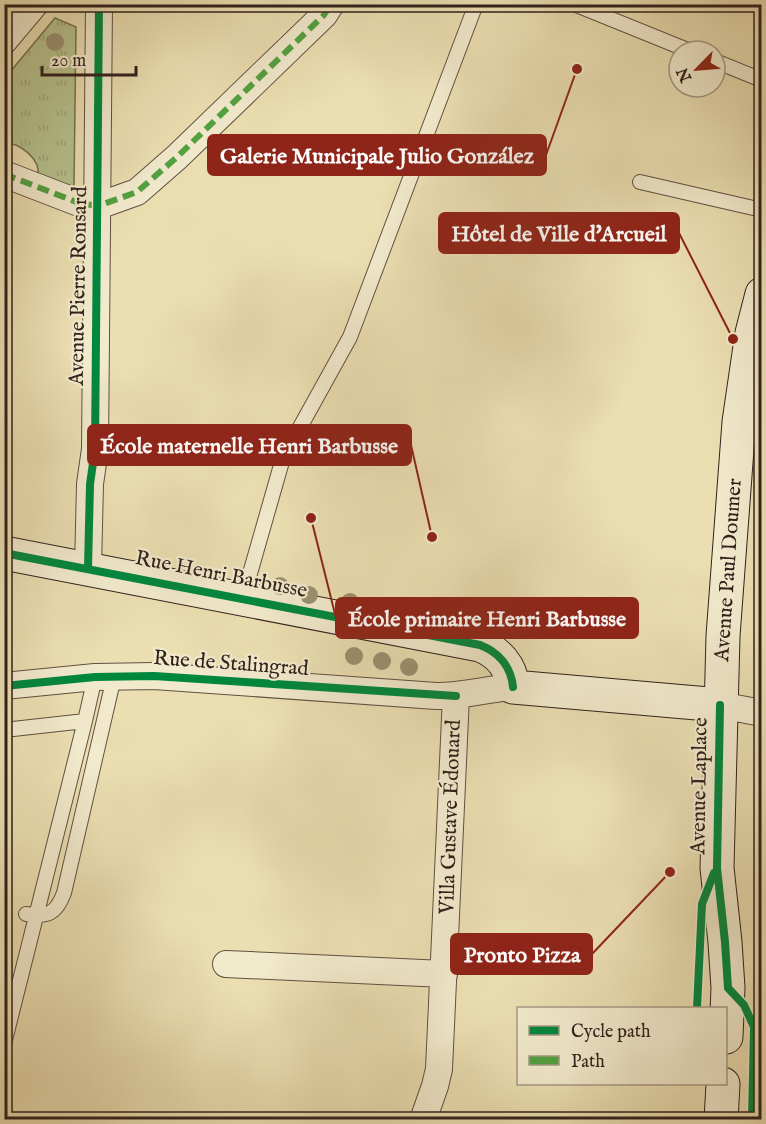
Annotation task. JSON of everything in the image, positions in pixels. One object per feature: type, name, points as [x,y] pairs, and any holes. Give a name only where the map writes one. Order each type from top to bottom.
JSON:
[{"type":"main road","name":"Avenue Paul Doumer","points":[[720,705],[727,567],[753,375],[752,333],[762,294]]},
{"type":"main road","name":"Rue Henri Barbusse","points":[[4,553],[480,645],[493,650],[502,659],[512,676],[513,687]]},
{"type":"main road","name":"Rue de Stalingrad","points":[[513,687],[720,705]]},
{"type":"main road","name":"Avenue Laplace","points":[[720,705],[717,868],[727,977],[726,1007]]},
{"type":"main road","points":[[721,1119],[723,1085]]},
{"type":"street","points":[[4,41],[36,4]]},
{"type":"street","name":"Avenue Pierre Ronsard","points":[[88,568],[90,484],[95,449],[99,4]]},
{"type":"street","points":[[4,174],[79,203],[98,206],[137,192],[324,15],[331,4]]},
{"type":"street","name":"Rue de Stalingrad","points":[[4,686],[154,675],[456,696],[513,687]]},
{"type":"street","name":"Villa Gustave Édouard","points":[[423,1119],[439,1069],[456,696]]},
{"type":"street","points":[[720,705],[760,705]]},
{"type":"street","points":[[226,964],[444,974]]},
{"type":"lane","points":[[243,598],[283,458],[350,337],[476,4]]},
{"type":"lane","points":[[574,4],[667,42]]},
{"type":"lane","points":[[727,66],[762,80]]},
{"type":"lane","points":[[640,182],[762,210]]},
{"type":"lane","points":[[4,1044],[85,721],[104,677]]},
{"type":"lane","points":[[26,914],[39,916],[52,913],[60,904],[64,893],[104,677]]},
{"type":"lane","points":[[4,730],[85,721]]},
{"type":"green space","points":[[55,18],[76,27],[74,185],[69,188],[38,176],[36,164],[28,153],[17,146],[5,143],[5,78]]},
{"type":"marked path","points":[[4,174],[79,203],[98,206],[137,192],[177,157],[324,15],[331,4]]},
{"type":"marked path","points":[[758,711],[759,693],[762,691]]},
{"type":"cycle path","points":[[88,568],[90,484],[95,449],[99,4]]},
{"type":"cycle path","points":[[4,553],[480,645],[498,656],[506,666],[513,687]]},
{"type":"cycle path","points":[[4,686],[95,677],[154,676],[456,696]]},
{"type":"cycle path","points":[[720,705],[717,868],[728,988],[744,1005],[754,1027],[752,1120]]},
{"type":"cycle path","points":[[697,1007],[702,904],[714,873]]},
{"type":"place","name":"Galerie Municipale Julio González","points":[[577,69]]},
{"type":"place","name":"Hôtel de Ville d'Arcueil","points":[[733,339]]},
{"type":"place","name":"École primaire Henri Barbusse","points":[[311,518]]},
{"type":"place","name":"École maternelle Henri Barbusse","points":[[432,537]]},
{"type":"place","name":"Pronto Pizza","points":[[670,872]]}]
